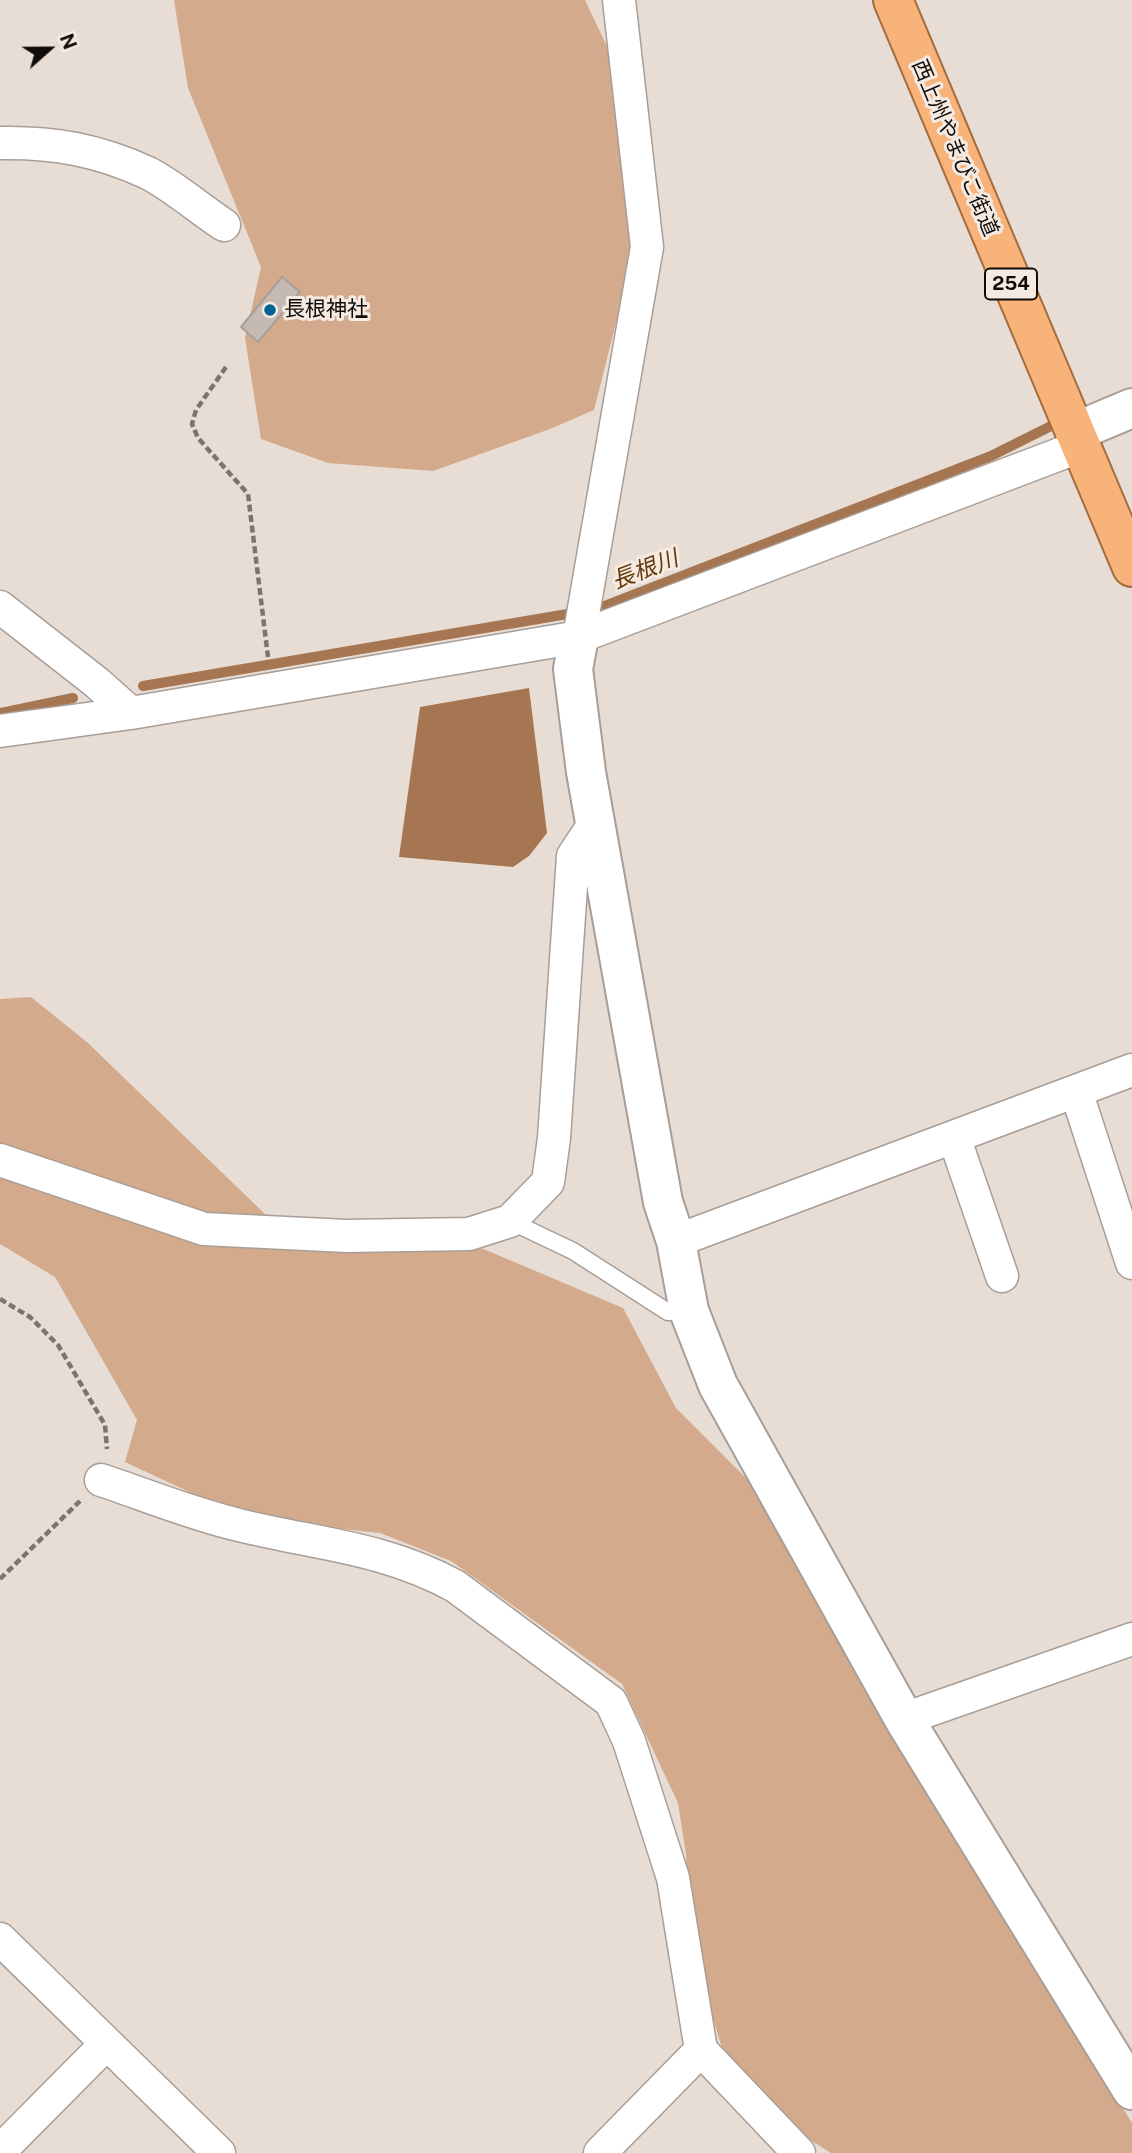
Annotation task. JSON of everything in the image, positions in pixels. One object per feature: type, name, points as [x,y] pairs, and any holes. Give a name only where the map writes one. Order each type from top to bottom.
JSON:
[{"type":"highway","name":"西上州やまびこ街道","points":[[893,0],[1132,567]]},
{"type":"street","points":[[619,0],[647,247],[573,669],[595,823],[663,1202],[676,1241],[689,1311],[718,1385],[904,1719],[1132,2090]]},
{"type":"street","points":[[0,143],[38,142],[85,150],[149,174],[224,225]]},
{"type":"street","points":[[0,731],[131,713],[579,637],[1078,439],[1132,408]]},
{"type":"street","points":[[0,607],[131,713]]},
{"type":"street","points":[[0,1160],[204,1229],[347,1236],[468,1234],[510,1221],[548,1182],[554,1138],[573,856],[595,823]]},
{"type":"street","points":[[676,1241],[1132,1070]]},
{"type":"street","points":[[1076,1091],[1132,1264]]},
{"type":"street","points":[[954,1137],[1002,1276]]},
{"type":"street","points":[[101,1480],[237,1525],[374,1552],[431,1573],[455,1586],[611,1702],[629,1741],[673,1878],[701,2050],[799,2153]]},
{"type":"street","points":[[904,1719],[1132,1639]]},
{"type":"street","points":[[0,1938],[219,2153]]},
{"type":"street","points":[[0,2151],[106,2044]]},
{"type":"street","points":[[600,2153],[701,2050]]},
{"type":"lane","points":[[510,1221],[573,1251],[668,1312],[689,1311]]},
{"type":"path","points":[[226,368],[196,410],[192,424],[198,438],[248,494],[266,643]]},
{"type":"path","points":[[0,1298],[30,1317],[58,1345],[105,1425],[107,1452],[101,1480],[0,1579]]},
{"type":"shaded area","points":[[174,0],[585,0],[621,76],[642,220],[594,410],[550,429],[433,471],[328,463],[261,439],[245,338],[261,267],[188,88]]},
{"type":"shaded area","points":[[529,688],[547,833],[529,856],[513,867],[399,857],[420,707]]},
{"type":"shaded area","points":[[31,997],[88,1043],[266,1215],[448,1234],[623,1308],[676,1408],[747,1479],[918,1775],[1132,2123],[1132,2153],[831,2153],[767,2113],[724,2055],[690,1941],[686,1854],[678,1803],[622,1684],[451,1561],[380,1533],[247,1519],[125,1462],[137,1420],[55,1277],[0,1244],[0,999]]},
{"type":"building","name":"長根神社","points":[[282,277],[300,292],[258,342],[241,327]]},
{"type":"waterway","name":"長根川","points":[[143,686],[597,609],[991,456],[1061,421]]},
{"type":"waterway","name":"長根川","points":[[0,713],[73,698]]},
{"type":"place","name":"長根神社","points":[[270,310]]}]
